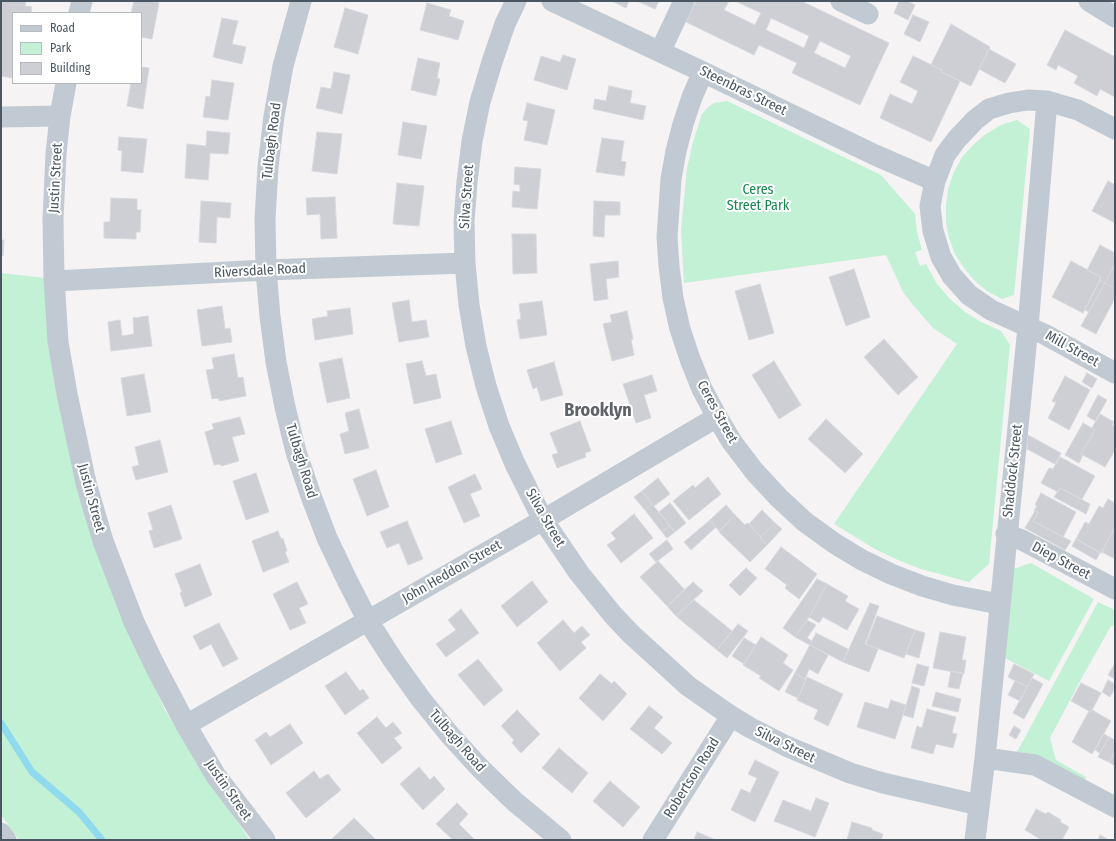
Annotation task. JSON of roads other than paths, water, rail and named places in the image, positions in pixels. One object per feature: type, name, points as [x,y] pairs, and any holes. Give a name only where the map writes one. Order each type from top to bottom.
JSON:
[{"type":"street","points":[[79,12],[82,1]]},
{"type":"street","name":"Tulbagh Road","points":[[301,1],[284,66],[274,116],[265,219],[266,270],[276,362],[296,452],[310,496],[346,580],[368,621],[393,660],[420,698],[449,734],[480,768],[514,800],[561,840]]},
{"type":"street","name":"Silva Street","points":[[516,1],[492,62],[480,102],[472,141],[464,222],[465,263],[470,312],[476,346],[486,386],[499,426],[515,464],[543,520],[579,573],[613,615],[631,634],[688,686],[731,716],[786,746],[850,773],[883,783],[979,804]]},
{"type":"street","name":"Steenbras Street","points":[[552,1],[875,155],[935,181]]},
{"type":"street","points":[[660,52],[684,1]]},
{"type":"street","points":[[841,1],[868,14]]},
{"type":"street","points":[[1089,1],[1115,17]]},
{"type":"street","name":"Ceres Street","points":[[703,72],[685,117],[676,151],[671,180],[667,237],[673,298],[680,329],[690,360],[702,389],[717,417],[732,442],[754,471],[778,498],[805,522],[834,543],[862,560],[922,586],[953,595],[999,604]]},
{"type":"street","name":"Justin Street","points":[[66,84],[60,116],[53,219],[58,342],[67,394],[86,483],[103,541],[134,622],[186,725],[216,776],[265,840]]},
{"type":"street","name":"Mill Street","points":[[1115,129],[1078,110],[1047,101],[1028,100],[1009,103],[989,109],[975,120],[957,139],[945,155],[935,181],[930,206],[933,231],[941,257],[952,276],[969,295],[992,310],[1046,335],[1115,373]]},
{"type":"street","name":"Shaddock Street","points":[[975,840],[985,758],[999,604],[1028,327],[1047,101]]},
{"type":"street","points":[[1,117],[60,116]]},
{"type":"street","name":"Riversdale Road","points":[[55,281],[266,270],[465,263]]},
{"type":"street","name":"John Heddon Street","points":[[186,725],[543,520],[717,417]]},
{"type":"street","name":"Diep Street","points":[[1006,534],[1022,540],[1115,589]]},
{"type":"street","name":"Robertson Road","points":[[653,840],[731,716]]},
{"type":"street","points":[[985,758],[1035,765],[1115,807]]},
{"type":"street","points":[[1,833],[6,840]]},
{"type":"waterway","points":[[1,723],[32,772],[79,812],[102,840]]},
{"type":"district","name":"Brooklyn","points":[[598,411]]},
{"type":"park label","name":"Ceres Street Park","points":[[758,198]]}]
